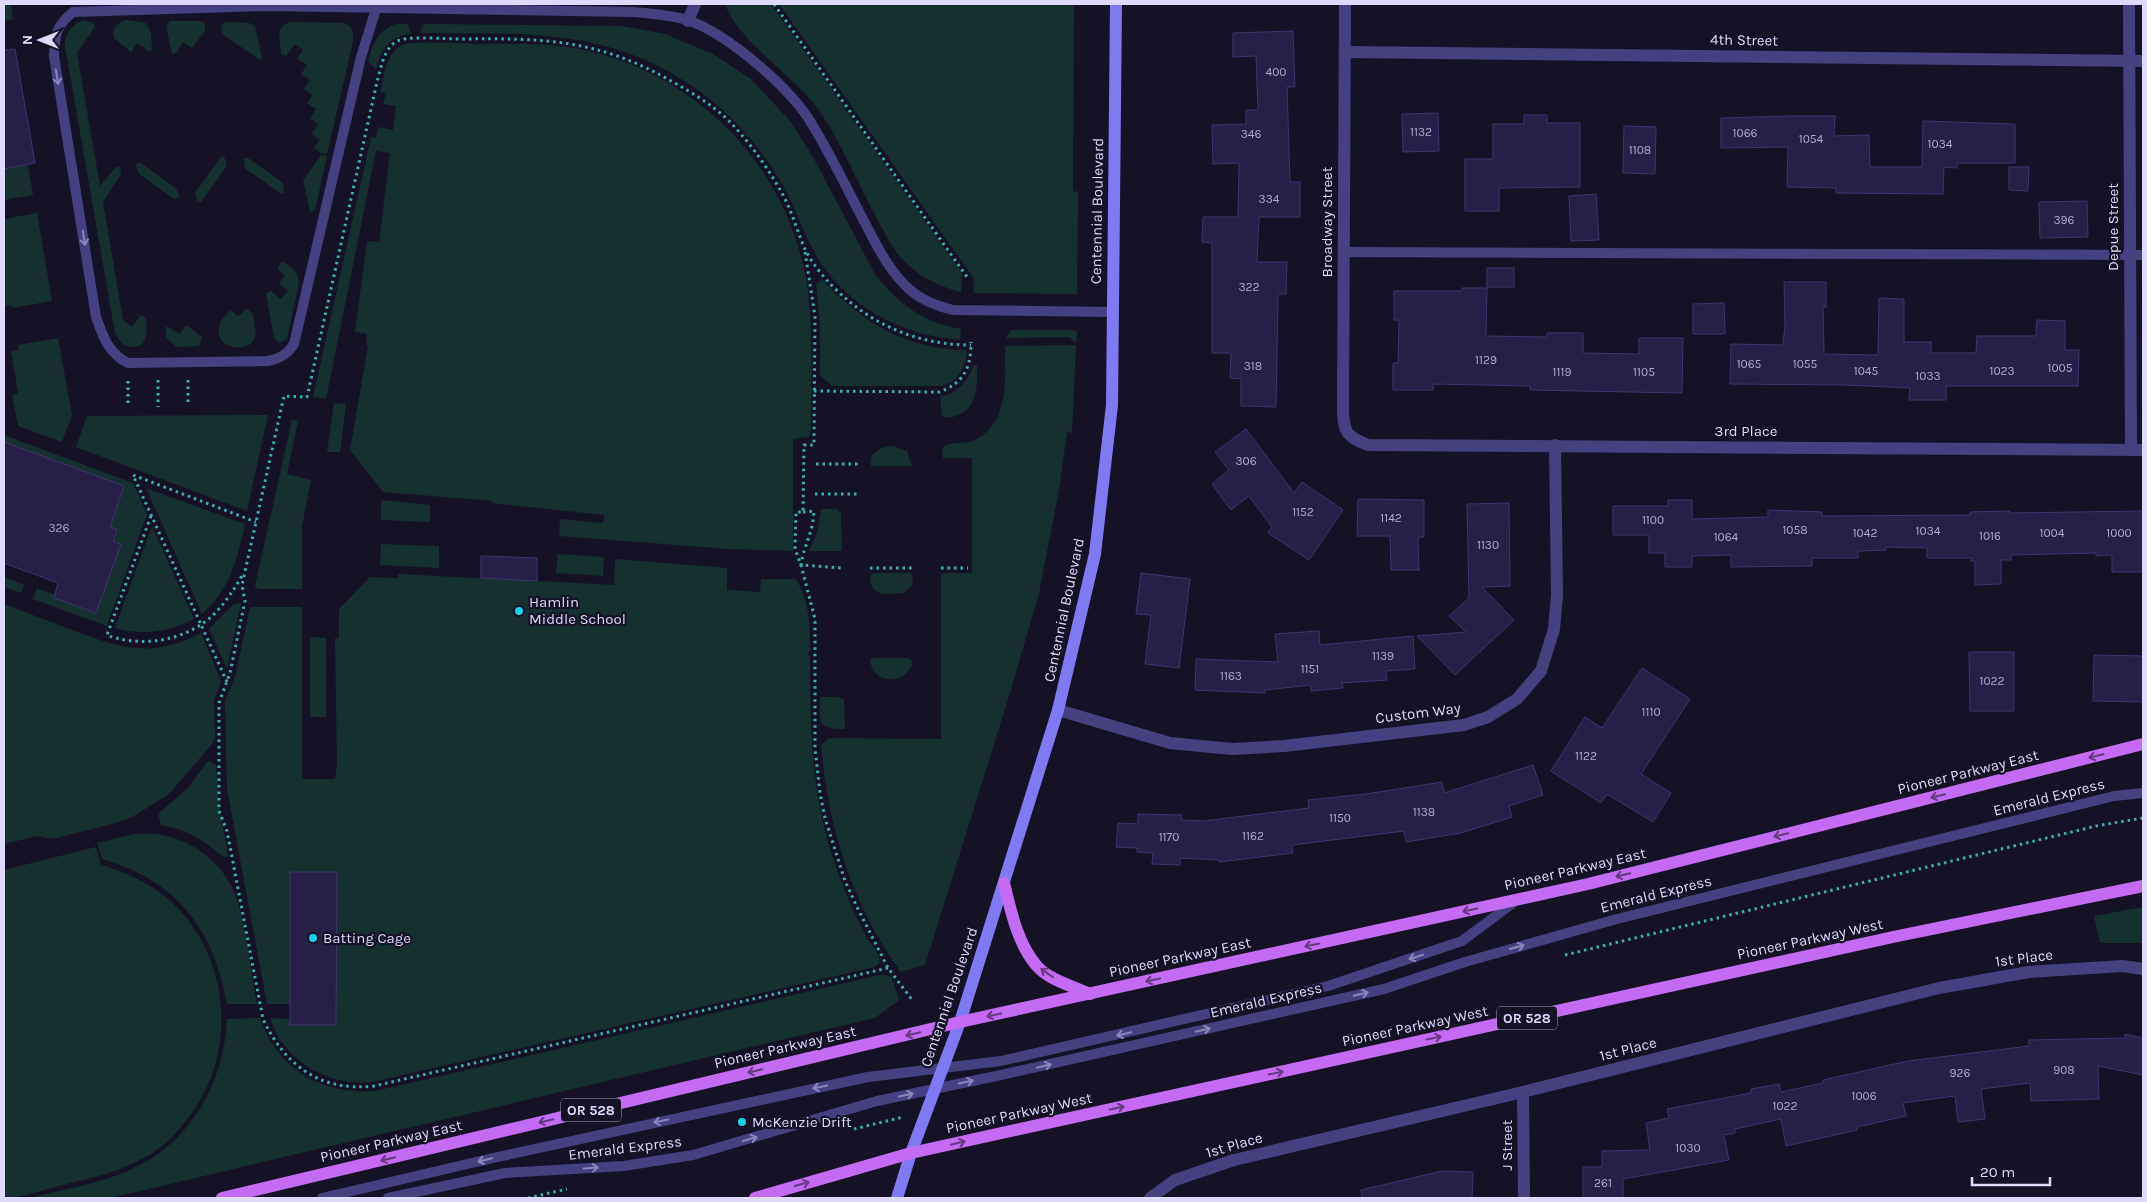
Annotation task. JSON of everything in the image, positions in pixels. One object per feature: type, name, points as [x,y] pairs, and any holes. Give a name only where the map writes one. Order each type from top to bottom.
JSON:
[{"type":"main road","name":"Centennial Boulevard","points":[[897,1198],[911,1154],[960,1022],[1058,710],[1095,554],[1112,405],[1116,4]]},
{"type":"main road","name":"Pioneer Parkway East","points":[[222,1198],[960,1022],[1588,884],[2143,744]]},
{"type":"main road","points":[[1004,883],[1016,930],[1036,966],[1056,979],[1090,994]]},
{"type":"main road","name":"Pioneer Parkway West","points":[[755,1198],[911,1154],[1893,937],[2143,886]]},
{"type":"street","points":[[688,21],[695,4]]},
{"type":"street","name":"Broadway Street","points":[[1345,4],[1343,410],[1344,427],[1351,438]]},
{"type":"street","name":"Depue Street","points":[[2129,4],[2130,255],[2137,450]]},
{"type":"street","name":"4th Street","points":[[1345,52],[2143,61]]},
{"type":"street","name":"3rd Place","points":[[1351,438],[1368,445],[2137,450]]},
{"type":"street","name":"Custom Way","points":[[1058,710],[1170,742],[1232,749],[1284,746],[1464,725],[1488,717],[1517,699],[1541,671],[1554,629],[1557,595],[1555,445]]},
{"type":"street","name":"1st Place","points":[[1150,1198],[1175,1180],[1234,1160],[1523,1092],[1939,988],[2029,972],[2122,966],[2143,969]]},
{"type":"street","name":"J Street","points":[[1523,1092],[1524,1198]]},
{"type":"lane","points":[[376,9],[361,57],[294,344],[284,355],[268,361],[128,363],[117,358],[108,347],[96,317],[54,56],[55,35],[61,22],[73,12],[154,8],[268,6],[634,12],[662,14],[688,21],[708,30],[742,54],[793,98],[813,125],[884,258],[909,290],[937,306],[953,310],[1112,312]]},
{"type":"lane","points":[[1343,252],[2143,255]]},
{"type":"lane","name":"Emerald Express","points":[[388,1198],[505,1173],[624,1166],[692,1155],[878,1101],[1384,989],[1465,962],[1617,919],[2114,796],[2143,793]]},
{"type":"lane","name":"Emerald Express","points":[[322,1198],[578,1139],[868,1077],[1010,1059],[1328,986],[1462,942],[1518,899]]},
{"type":"path","points":[[774,4],[967,277]]},
{"type":"path","points":[[803,512],[804,445],[814,445],[814,316],[805,249],[783,196],[752,148],[727,119],[707,103],[653,70],[624,56],[561,41],[400,40],[388,50],[378,82],[307,398],[284,396],[242,585],[245,601],[230,673],[219,703],[219,811],[228,831],[263,1019],[278,1046],[293,1063],[318,1079],[341,1086],[374,1086],[888,968]]},
{"type":"path","points":[[805,249],[842,296],[881,324],[935,342],[972,344],[972,359],[964,376],[950,388],[939,392],[814,391]]},
{"type":"path","points":[[158,407],[160,362]]},
{"type":"path","points":[[188,362],[188,406]]},
{"type":"path","points":[[128,363],[128,407]]},
{"type":"path","points":[[816,464],[858,464]]},
{"type":"path","points":[[227,682],[133,475],[256,522]]},
{"type":"path","points":[[815,494],[858,494]]},
{"type":"path","points":[[801,565],[803,550],[812,535],[814,511],[796,512],[795,550],[801,565],[814,620],[815,749],[820,793],[833,845],[845,880],[888,968],[913,1002]]},
{"type":"path","points":[[151,516],[107,635],[136,642],[158,641],[170,638],[201,624],[225,602],[246,569]]},
{"type":"path","points":[[801,565],[842,568]]},
{"type":"path","points":[[870,568],[913,568]]},
{"type":"path","points":[[941,568],[968,568]]},
{"type":"green space","points":[[4,4],[11,4],[13,19],[4,21]]},
{"type":"green space","points":[[725,4],[771,4],[962,273],[961,292],[926,278],[897,253],[876,217],[839,144],[818,109],[742,32]]},
{"type":"green space","points":[[779,4],[1074,4],[1073,192],[1078,191],[1077,294],[974,293],[973,277]]},
{"type":"green space","points":[[83,20],[94,23],[95,27],[77,53],[100,186],[116,167],[120,167],[121,174],[103,202],[123,320],[132,327],[141,315],[146,318],[146,337],[141,345],[136,347],[122,344],[115,333],[65,46],[66,37],[70,30]]},
{"type":"green space","points":[[126,20],[146,23],[151,33],[152,50],[149,51],[137,43],[131,52],[114,38],[116,26]]},
{"type":"green space","points":[[170,21],[200,21],[205,24],[205,31],[192,48],[183,42],[176,53],[172,54],[166,26]]},
{"type":"green space","points":[[227,22],[249,23],[255,26],[262,58],[260,60],[222,34],[221,25]]},
{"type":"green space","points":[[291,22],[343,23],[348,25],[353,32],[353,42],[327,154],[321,153],[314,148],[320,140],[312,134],[318,124],[310,118],[316,109],[307,103],[313,95],[304,89],[310,80],[301,74],[307,65],[297,59],[303,50],[295,44],[286,56],[281,54],[279,32],[283,25]]},
{"type":"green space","points":[[396,24],[408,24],[411,34],[403,35],[387,45],[380,56],[376,69],[368,62],[374,43],[380,34]]},
{"type":"green space","points":[[424,24],[622,26],[665,34],[713,54],[751,79],[791,122],[813,157],[875,274],[883,284],[902,303],[923,317],[961,329],[960,340],[918,332],[897,325],[859,303],[843,289],[828,273],[816,255],[782,184],[752,140],[723,110],[672,74],[626,52],[597,44],[539,35],[420,33]]},
{"type":"green space","points":[[440,42],[572,47],[626,62],[664,80],[699,103],[730,131],[756,162],[778,198],[795,236],[809,296],[812,353],[811,428],[809,437],[793,439],[793,551],[728,549],[559,536],[560,519],[603,523],[604,515],[492,503],[492,501],[383,492],[350,450],[368,346],[366,345],[367,334],[355,332],[367,241],[379,242],[390,153],[376,151],[326,399],[313,397],[371,137],[376,138],[378,127],[393,130],[396,106],[383,104],[386,93],[380,92],[385,71],[393,52],[405,44]]},
{"type":"green space","points":[[321,155],[327,156],[315,210],[310,212],[303,180]]},
{"type":"green space","points":[[224,156],[227,166],[201,202],[197,202],[195,193],[221,157]]},
{"type":"green space","points":[[244,158],[248,158],[283,183],[284,193],[281,194],[245,168]]},
{"type":"green space","points":[[137,163],[141,163],[177,189],[179,197],[174,199],[139,174],[136,166]]},
{"type":"green space","points":[[28,165],[33,195],[4,200],[4,169]]},
{"type":"green space","points":[[37,213],[52,301],[12,308],[11,305],[4,306],[4,219]]},
{"type":"green space","points":[[282,261],[296,272],[299,283],[287,339],[279,343],[274,338],[266,294],[271,291],[281,299],[288,290],[279,284],[285,275],[277,269]]},
{"type":"green space","points":[[822,279],[853,308],[887,331],[925,345],[967,350],[961,373],[953,381],[942,386],[832,386],[820,375],[820,324],[816,284]]},
{"type":"green space","points":[[247,309],[253,314],[256,335],[252,343],[247,346],[230,346],[221,339],[219,334],[222,320],[230,310],[238,316]]},
{"type":"green space","points":[[186,325],[202,337],[199,346],[177,347],[166,338],[166,326],[180,334]]},
{"type":"green space","points":[[1011,330],[1077,331],[1076,343],[1069,337],[1006,338]]},
{"type":"green space","points":[[58,338],[72,415],[62,442],[18,426],[12,395],[18,393],[11,351],[19,350],[18,345]]},
{"type":"green space","points":[[1076,345],[1072,433],[1067,432],[1059,490],[1039,593],[1010,693],[925,965],[901,972],[869,920],[845,864],[836,835],[824,775],[821,745],[829,738],[941,739],[941,573],[972,573],[972,458],[943,458],[942,448],[949,444],[975,440],[986,432],[994,422],[1000,411],[1003,399],[1005,346]]},
{"type":"green space","points":[[974,365],[977,365],[977,387],[970,406],[954,417],[942,416],[940,396],[957,390],[969,376]]},
{"type":"green space","points":[[334,403],[346,404],[340,452],[327,452]]},
{"type":"green space","points":[[268,415],[247,511],[76,447],[87,416]]},
{"type":"green space","points":[[292,420],[298,421],[287,474],[311,480],[302,526],[302,589],[258,589],[255,586]]},
{"type":"green space","points":[[4,435],[133,483],[147,514],[107,626],[33,599],[37,588],[55,595],[55,598],[96,613],[120,545],[113,541],[117,529],[110,527],[124,486],[4,442]]},
{"type":"green space","points":[[893,446],[907,451],[912,466],[871,466],[871,457],[876,451]]},
{"type":"green space","points":[[146,488],[245,524],[239,550],[226,584],[212,604],[202,614]]},
{"type":"green space","points":[[381,500],[430,505],[430,522],[381,520]]},
{"type":"green space","points":[[821,509],[836,509],[841,513],[842,551],[809,551],[817,533]]},
{"type":"green space","points":[[152,526],[194,619],[165,630],[136,632],[115,628]]},
{"type":"green space","points":[[381,544],[439,546],[439,568],[380,565]]},
{"type":"green space","points":[[558,554],[604,557],[603,576],[556,573]]},
{"type":"green space","points":[[615,559],[727,568],[727,590],[760,592],[761,579],[796,579],[807,605],[809,623],[810,651],[807,654],[810,656],[812,735],[821,813],[842,883],[859,922],[878,955],[879,964],[875,967],[373,1082],[340,1080],[325,1076],[310,1068],[297,1059],[286,1047],[277,1034],[270,1018],[290,1019],[290,1025],[336,1025],[337,872],[290,872],[290,1004],[267,1004],[227,789],[225,701],[235,677],[250,607],[302,607],[302,779],[335,779],[337,766],[335,638],[339,638],[339,609],[370,577],[398,578],[398,574],[614,585]]},
{"type":"green space","points":[[909,573],[913,575],[912,585],[905,593],[883,594],[874,590],[870,582],[871,574]]},
{"type":"green space","points":[[4,577],[24,585],[21,593],[4,587]]},
{"type":"green space","points":[[241,603],[227,669],[209,629],[234,604]]},
{"type":"green space","points":[[4,604],[121,646],[151,648],[167,646],[201,633],[221,681],[214,700],[215,738],[212,744],[168,795],[132,817],[112,824],[52,839],[37,836],[4,844]]},
{"type":"green space","points":[[310,637],[326,638],[326,717],[310,717]]},
{"type":"green space","points":[[873,658],[909,658],[913,662],[910,670],[904,675],[890,679],[877,675],[872,668],[870,660]]},
{"type":"green space","points":[[820,697],[839,697],[844,700],[845,729],[829,728],[824,725],[820,718]]},
{"type":"green space","points":[[208,761],[216,765],[219,803],[228,856],[223,857],[209,845],[194,836],[178,829],[161,825],[158,814],[187,789]]},
{"type":"green space","points":[[134,834],[168,836],[183,841],[211,859],[222,872],[238,902],[257,1004],[227,1004],[221,977],[201,931],[187,911],[171,894],[151,880],[128,868],[102,859],[97,843]]},
{"type":"green space","points":[[96,847],[101,865],[131,876],[159,892],[182,912],[199,936],[212,963],[219,992],[221,1022],[218,1052],[210,1080],[196,1107],[175,1134],[156,1151],[139,1161],[85,1180],[26,1195],[4,1198],[4,870]]},
{"type":"green space","points":[[2143,907],[2143,943],[2100,943],[2094,916]]},
{"type":"green space","points":[[884,974],[892,978],[899,1000],[875,1018],[110,1198],[28,1198],[118,1175],[152,1158],[170,1144],[187,1127],[211,1088],[219,1066],[227,1019],[260,1018],[268,1036],[290,1065],[320,1083],[356,1091],[375,1091]]},
{"type":"building","points":[[1293,31],[1295,87],[1287,87],[1290,182],[1300,182],[1300,217],[1259,217],[1257,262],[1287,262],[1286,294],[1278,294],[1276,407],[1241,406],[1241,379],[1230,378],[1231,353],[1212,353],[1212,243],[1202,242],[1203,217],[1238,217],[1239,163],[1213,164],[1212,125],[1246,124],[1246,110],[1258,110],[1256,56],[1233,57],[1233,33]]},
{"type":"building","points":[[15,49],[35,163],[4,169],[4,50]]},
{"type":"building","points":[[1438,113],[1439,151],[1403,152],[1402,114]]},
{"type":"building","points":[[1524,115],[1547,115],[1547,123],[1580,123],[1580,187],[1499,188],[1499,211],[1465,211],[1465,159],[1493,159],[1493,124],[1524,124]]},
{"type":"building","points":[[1835,116],[1834,136],[1869,135],[1870,167],[1922,167],[1923,121],[2015,124],[2015,163],[1957,163],[1957,168],[1944,167],[1943,194],[1836,193],[1836,188],[1787,187],[1788,147],[1721,148],[1721,118]]},
{"type":"building","points":[[1624,126],[1656,127],[1655,174],[1623,173]]},
{"type":"building","points":[[2009,167],[2029,167],[2028,191],[2009,190]]},
{"type":"building","points":[[1596,194],[1599,240],[1571,241],[1569,196]]},
{"type":"building","points":[[2087,201],[2088,237],[2040,238],[2039,202]]},
{"type":"building","points":[[1487,268],[1514,268],[1514,287],[1487,287]]},
{"type":"building","points":[[1784,282],[1826,282],[1826,307],[1823,307],[1824,354],[1878,355],[1879,298],[1904,299],[1904,342],[1931,342],[1931,353],[1976,353],[1977,336],[2036,336],[2037,320],[2065,321],[2065,350],[2079,350],[2078,386],[1946,386],[1946,400],[1909,400],[1910,388],[1846,385],[1730,384],[1731,344],[1783,345],[1785,325]]},
{"type":"building","points":[[1462,288],[1487,288],[1486,336],[1547,337],[1547,333],[1583,333],[1583,353],[1639,354],[1639,338],[1683,338],[1682,393],[1530,390],[1530,386],[1433,384],[1433,390],[1393,390],[1393,363],[1398,363],[1399,320],[1394,320],[1394,291],[1462,291]]},
{"type":"building","points":[[1724,303],[1725,334],[1693,334],[1693,304]]},
{"type":"building","points":[[1246,429],[1294,493],[1302,482],[1343,510],[1309,560],[1268,533],[1272,527],[1249,496],[1231,510],[1212,484],[1229,470],[1215,452]]},
{"type":"building","points":[[4,442],[124,486],[110,527],[117,529],[113,541],[121,544],[96,613],[54,598],[58,583],[4,563]]},
{"type":"building","points":[[1358,499],[1424,500],[1424,537],[1418,537],[1419,570],[1391,570],[1390,536],[1357,536]]},
{"type":"building","points":[[1668,500],[1692,500],[1692,519],[1768,517],[1768,510],[1822,512],[1822,516],[1970,515],[1970,512],[2010,511],[2010,513],[2143,511],[2143,572],[2112,572],[2112,555],[2096,556],[2096,553],[2011,555],[2011,560],[2001,560],[2001,584],[1975,585],[1975,561],[1971,561],[1971,558],[1927,558],[1927,548],[1886,547],[1886,550],[1858,551],[1858,558],[1812,558],[1812,566],[1731,567],[1731,555],[1692,556],[1692,567],[1665,567],[1665,553],[1649,553],[1649,535],[1613,535],[1613,506],[1668,506]]},
{"type":"building","points":[[1509,503],[1510,586],[1482,587],[1514,620],[1455,675],[1417,636],[1466,632],[1449,616],[1469,598],[1467,504]]},
{"type":"building","points":[[481,556],[537,558],[537,581],[481,578]]},
{"type":"building","points":[[1141,573],[1190,579],[1179,668],[1145,664],[1151,615],[1136,614]]},
{"type":"building","points":[[1319,631],[1320,645],[1413,636],[1415,669],[1386,671],[1387,680],[1342,683],[1343,688],[1311,691],[1311,685],[1265,690],[1265,693],[1195,690],[1196,659],[1278,662],[1275,634]]},
{"type":"building","points":[[1969,652],[2014,652],[2014,711],[1970,711]]},
{"type":"building","points":[[2094,655],[2143,656],[2143,702],[2093,701]]},
{"type":"building","points":[[1642,668],[1690,699],[1641,774],[1671,793],[1653,822],[1607,794],[1601,803],[1551,771],[1585,717],[1602,728]]},
{"type":"building","points":[[1533,765],[1543,795],[1509,806],[1512,817],[1461,833],[1406,842],[1404,831],[1292,845],[1293,853],[1219,862],[1219,860],[1180,858],[1180,865],[1152,864],[1153,853],[1137,852],[1137,848],[1116,847],[1118,823],[1138,824],[1138,814],[1182,815],[1181,820],[1203,821],[1309,808],[1308,800],[1366,794],[1442,782],[1444,793]]},
{"type":"building","name":"Batting Cage","points":[[290,872],[337,872],[336,1025],[290,1025]]},
{"type":"building","points":[[2125,1034],[2143,1038],[2143,1075],[2098,1066],[2099,1099],[2031,1101],[2030,1083],[1981,1089],[1985,1119],[1958,1122],[1955,1096],[1903,1103],[1906,1116],[1857,1127],[1857,1130],[1786,1146],[1781,1119],[1735,1129],[1735,1133],[1724,1135],[1729,1160],[1623,1179],[1623,1198],[1583,1198],[1583,1167],[1602,1167],[1602,1151],[1650,1150],[1646,1123],[1669,1118],[1667,1109],[1751,1093],[1751,1089],[1779,1084],[1781,1092],[1823,1083],[1823,1080],[1908,1061],[2029,1046],[2029,1040],[2125,1038]]},
{"type":"building","points":[[1442,1171],[1473,1172],[1472,1198],[1362,1198],[1361,1190]]},
{"type":"place","name":"Hamlin Middle School","points":[[519,611]]},
{"type":"place","name":"Batting Cage","points":[[313,938]]},
{"type":"place","name":"McKenzie Drift","points":[[742,1122]]}]
